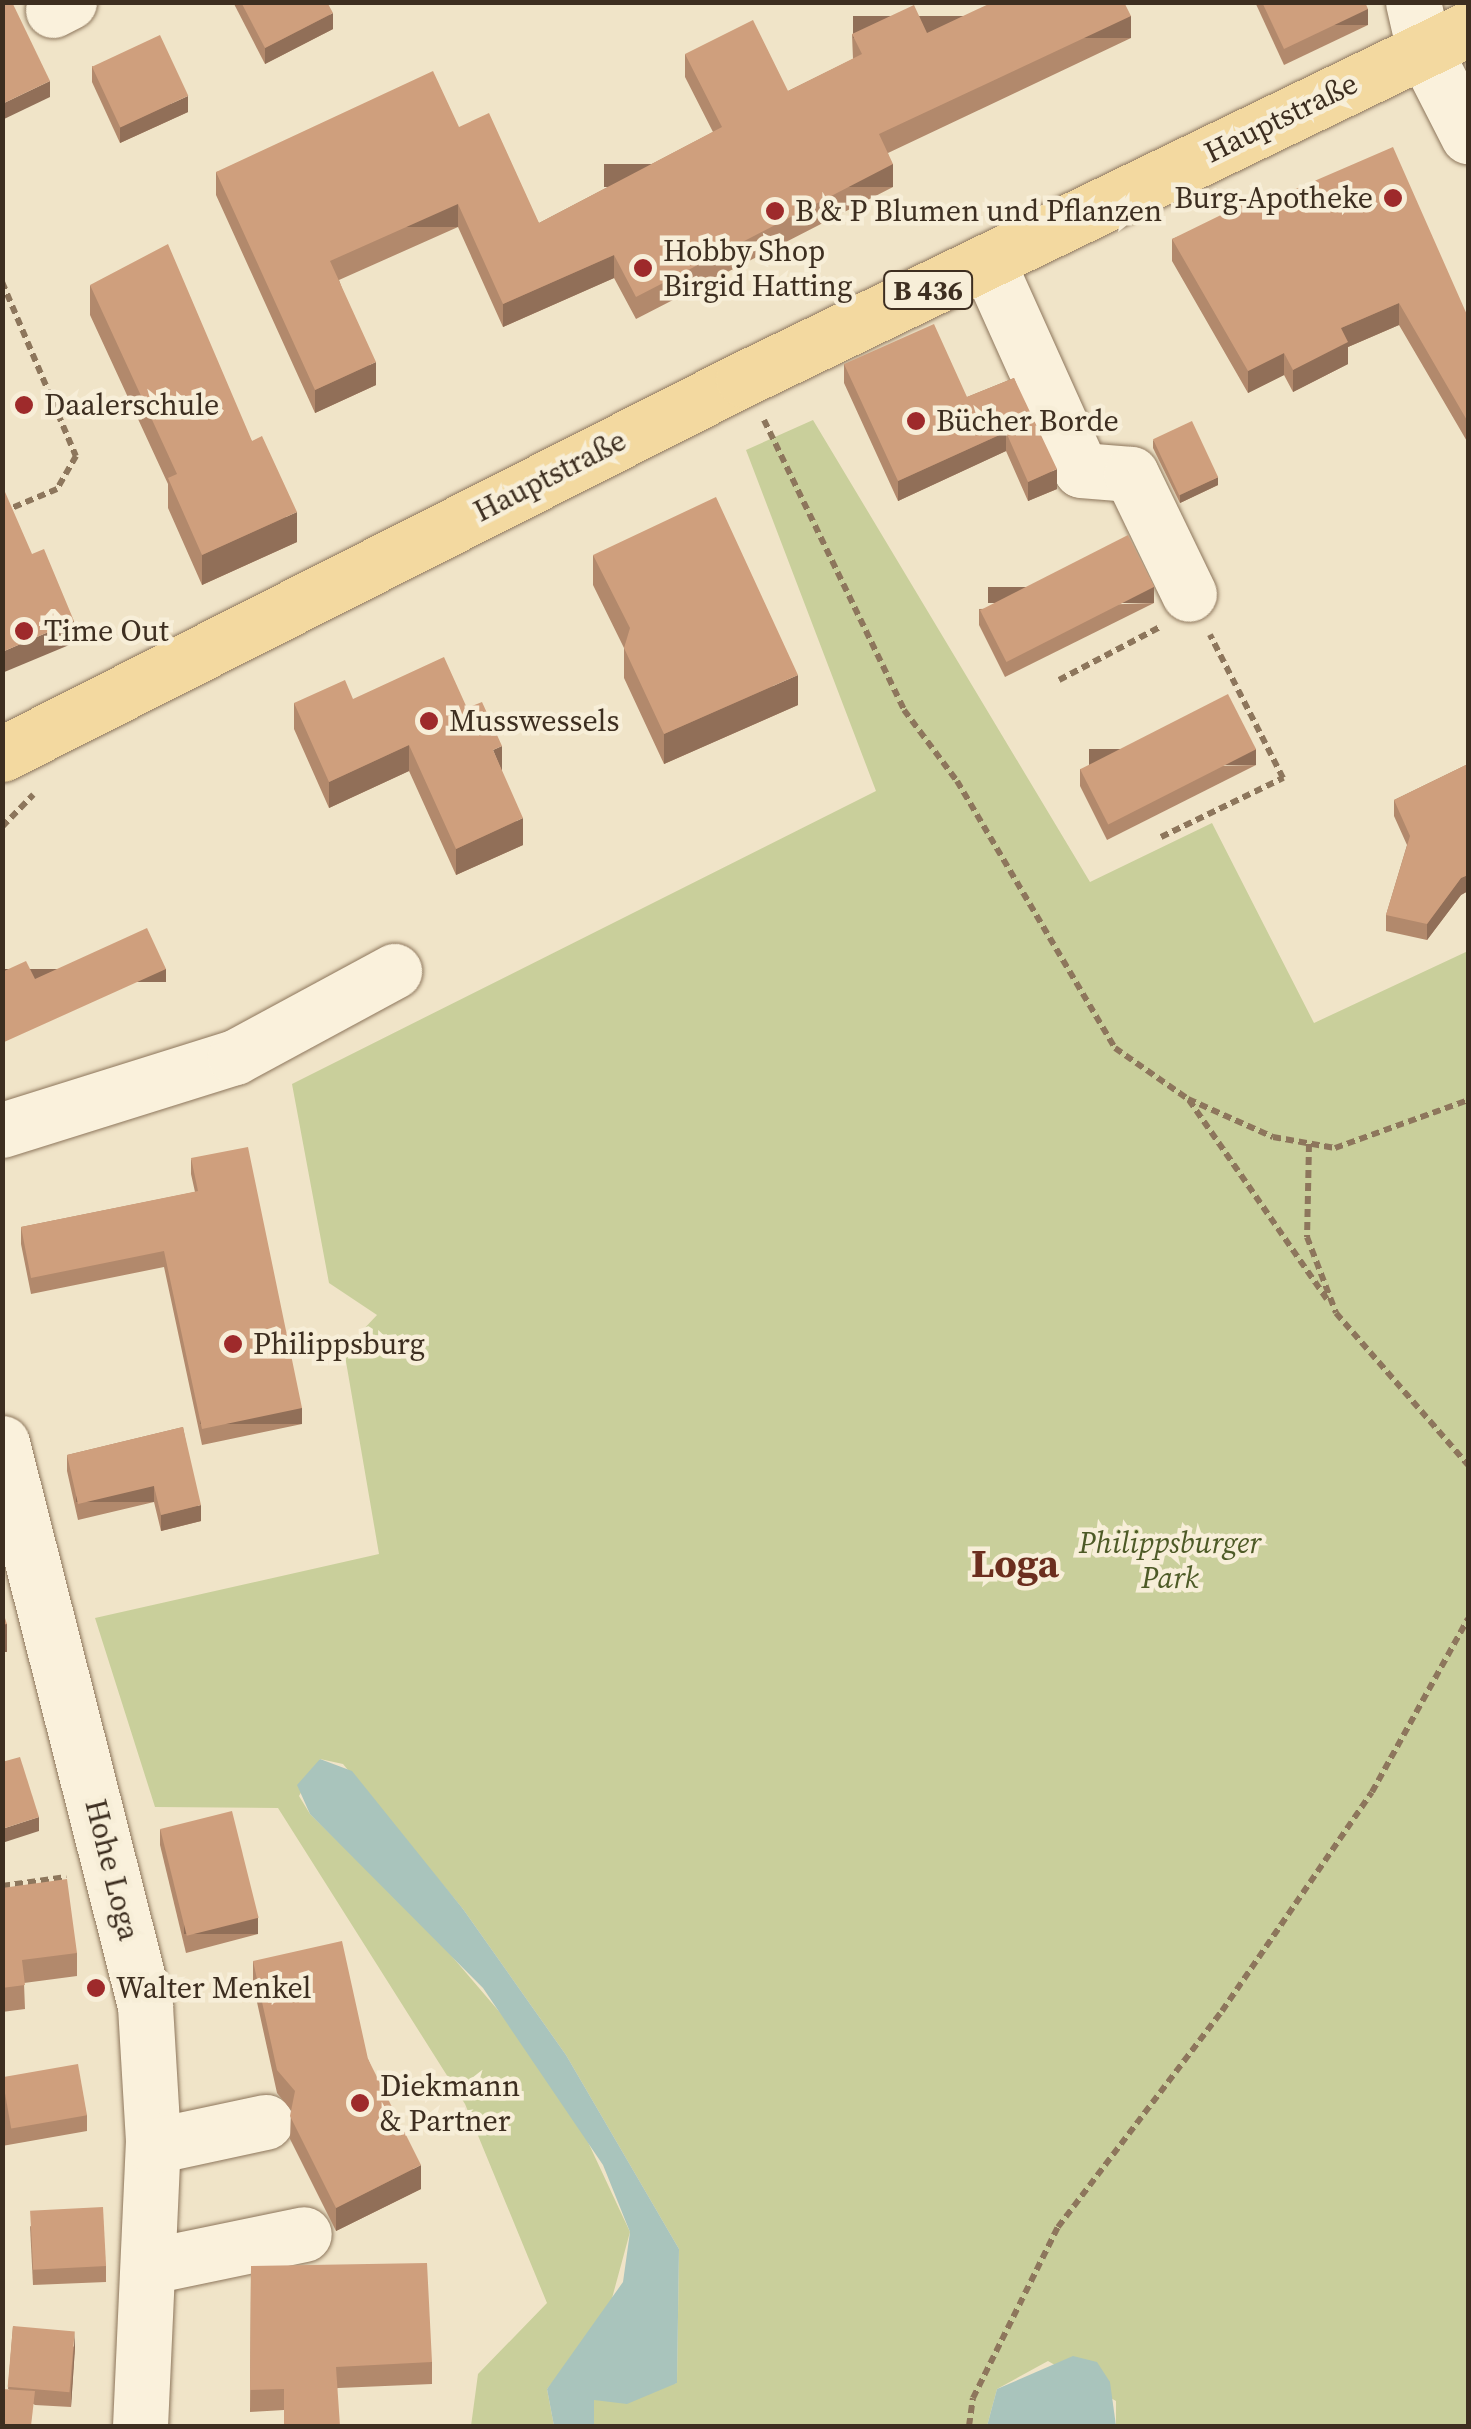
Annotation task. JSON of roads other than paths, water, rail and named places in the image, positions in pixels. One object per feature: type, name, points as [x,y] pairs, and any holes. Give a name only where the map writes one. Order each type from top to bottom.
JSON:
[{"type":"main road","name":"Hauptstraße","points":[[2,754],[988,262],[1435,27]]},
{"type":"street","points":[[1435,27],[1468,136]]},
{"type":"street","points":[[988,262],[1082,470],[1131,474],[1192,601]]},
{"type":"street","points":[[2,1130],[234,1057],[394,972]]},
{"type":"street","name":"Hohe Loga","points":[[2,1443],[136,1968],[153,2146],[140,2426]]},
{"type":"street","points":[[153,2146],[265,2122]]},
{"type":"street","points":[[150,2266],[304,2234]]},
{"type":"water","points":[[320,1759],[352,1771],[463,1909],[566,2055],[679,2249],[677,2383],[627,2404],[594,2400],[594,2426],[554,2426],[547,2389],[623,2282],[630,2232],[603,2165],[483,1988],[310,1814],[297,1785]]},
{"type":"water","points":[[1073,2356],[1097,2362],[1110,2382],[1116,2426],[987,2426],[997,2389]]},
{"type":"place","name":"Burg-Apotheke","points":[[1393,198]]},
{"type":"place","name":"B & P Blumen und Pflanzen","points":[[775,211]]},
{"type":"place","name":"Hobby Shop Birgid Hatting","points":[[643,268]]},
{"type":"place","name":"Daalerschule","points":[[24,405]]},
{"type":"place","name":"Bücher Borde","points":[[916,421]]},
{"type":"place","name":"Time Out","points":[[24,631]]},
{"type":"place","name":"Musswessels","points":[[429,721]]},
{"type":"place","name":"Philippsburg","points":[[233,1344]]},
{"type":"place","name":"Walter Menkel","points":[[96,1988]]},
{"type":"place","name":"Diekmann & Partner","points":[[360,2103]]},
{"type":"district","name":"Loga","points":[[1015,1563]]},
{"type":"park label","name":"Philippsburger Park","points":[[1170,1560]]}]
